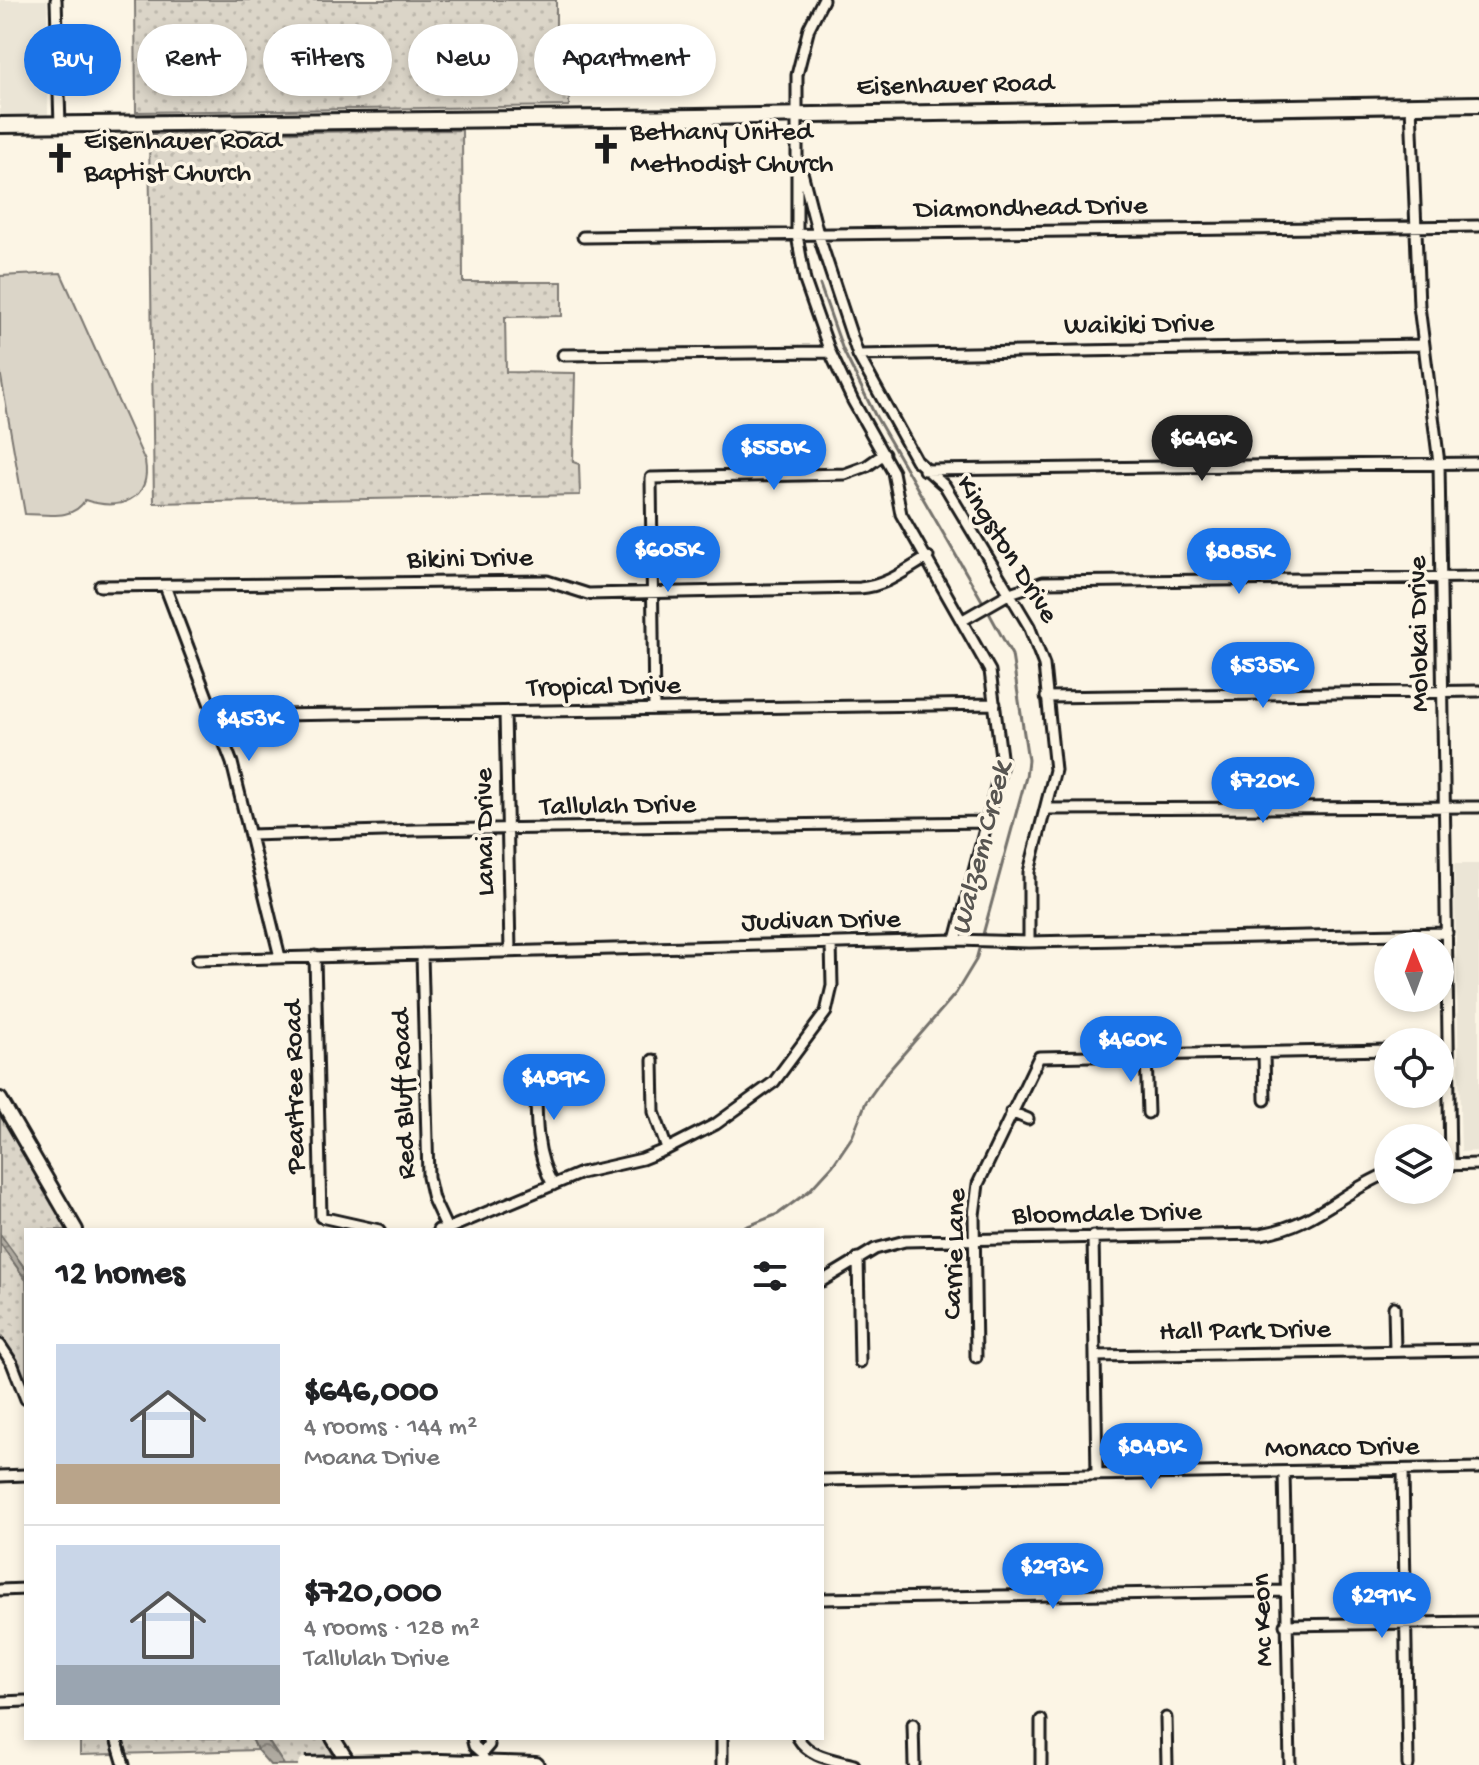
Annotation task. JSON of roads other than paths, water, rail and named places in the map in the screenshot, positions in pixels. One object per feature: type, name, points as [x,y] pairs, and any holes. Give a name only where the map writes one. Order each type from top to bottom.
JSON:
[{"type":"main road","name":"Eisenhauer Road","points":[[0,125],[1479,104]]},
{"type":"main road","points":[[305,1765],[441,1762],[483,1757],[536,1765]]},
{"type":"street","points":[[56,0],[60,125]]},
{"type":"street","name":"Kingston Drive","points":[[823,0],[809,28],[800,58],[797,115],[799,161],[848,331],[905,443],[924,470],[945,486],[1010,593],[1040,652],[1055,762],[1027,884],[1029,942]]},
{"type":"street","name":"Molokai Drive","points":[[1411,105],[1414,226],[1422,345],[1439,463],[1447,932]]},
{"type":"street","name":"Kingston Drive","points":[[799,161],[795,184],[797,235],[805,281],[830,352],[853,401],[893,472],[901,514],[990,671],[1002,764],[956,940]]},
{"type":"street","name":"Diamondhead Drive","points":[[583,237],[1479,226]]},
{"type":"street","name":"Waikiki Drive","points":[[858,355],[1422,345]]},
{"type":"street","points":[[563,355],[830,352]]},
{"type":"street","points":[[654,709],[651,478],[845,474],[867,466],[884,454]]},
{"type":"street","points":[[924,470],[1479,463]]},
{"type":"street","name":"Bikini Drive","points":[[100,586],[547,581],[588,594],[873,587],[928,557]]},
{"type":"street","points":[[963,620],[1010,593],[1043,582],[1479,577]]},
{"type":"street","points":[[165,586],[232,763],[280,957]]},
{"type":"street","points":[[1046,697],[1479,691]]},
{"type":"street","name":"Tropical Drive","points":[[215,716],[995,704]]},
{"type":"street","name":"Lanai Drive","points":[[505,712],[510,951]]},
{"type":"street","points":[[1046,809],[1479,807]]},
{"type":"street","name":"Tallulah Drive","points":[[250,835],[988,822]]},
{"type":"street","name":"Judivan Drive","points":[[197,960],[956,940],[1029,942],[1374,935]]},
{"type":"street","points":[[446,1228],[596,1168],[642,1159],[716,1124],[780,1076],[826,1012],[832,986],[831,943]]},
{"type":"street","name":"Red Bluff Road","points":[[422,954],[428,1177],[443,1228]]},
{"type":"street","name":"Peartree Road","points":[[315,956],[321,1217],[370,1228]]},
{"type":"street","points":[[1148,1113],[1146,1055],[1374,1050]]},
{"type":"street","points":[[1264,1053],[1265,1100]]},
{"type":"street","name":"Carrie Lane","points":[[976,1357],[974,1239],[978,1184],[1039,1057],[1146,1055]]},
{"type":"street","points":[[653,1060],[654,1112],[667,1149]]},
{"type":"street","points":[[536,1065],[538,1145],[553,1185]]},
{"type":"street","points":[[0,1099],[75,1228]]},
{"type":"street","points":[[1011,1112],[1028,1119]]},
{"type":"street","points":[[1454,1164],[1479,1164]]},
{"type":"street","name":"Bloomdale Drive","points":[[824,1280],[858,1258],[893,1243],[1277,1231],[1306,1221],[1374,1180]]},
{"type":"street","points":[[1093,1236],[1097,1475]]},
{"type":"street","points":[[858,1258],[860,1362]]},
{"type":"street","points":[[1394,1307],[1395,1351]]},
{"type":"street","points":[[0,1345],[12,1363],[24,1394]]},
{"type":"street","name":"Hall Park Drive","points":[[1095,1356],[1479,1350]]},
{"type":"street","points":[[0,1364],[12,1363]]},
{"type":"street","name":"Monaco Drive","points":[[824,1480],[1479,1468]]},
{"type":"street","points":[[1403,1470],[1408,1765]]},
{"type":"street","name":"Mc Keon","points":[[1284,1472],[1284,1591],[1290,1765]]},
{"type":"street","points":[[0,1476],[24,1475]]},
{"type":"street","points":[[0,1590],[24,1589]]},
{"type":"street","points":[[824,1599],[1284,1591]]},
{"type":"street","points":[[1285,1625],[1479,1622]]},
{"type":"street","points":[[0,1702],[24,1701]]},
{"type":"street","points":[[1166,1718],[1167,1765]]},
{"type":"street","points":[[1041,1720],[1041,1765]]},
{"type":"street","points":[[913,1724],[914,1765]]},
{"type":"street","points":[[117,1740],[124,1765]]},
{"type":"street","points":[[334,1740],[350,1765]]},
{"type":"street","points":[[472,1740],[483,1757],[489,1745],[488,1740]]},
{"type":"street","points":[[722,1740],[722,1765]]},
{"type":"street","points":[[800,1742],[813,1754],[854,1765]]},
{"type":"water","points":[[0,1234],[24,1267],[24,1277],[0,1243]]},
{"type":"water","points":[[253,1740],[267,1740],[284,1765],[270,1765]]},
{"type":"waterway","name":"Walzem Creek","points":[[820,285],[843,350],[875,415],[984,604]]},
{"type":"waterway","name":"Walzem Creek","points":[[743,1228],[778,1214],[809,1191],[833,1165],[852,1137],[866,1102],[886,1074],[956,993],[976,960],[1028,760],[1012,655],[988,611]]},
{"type":"place","name":"Bethany United Methodist Church","points":[[606,149]]},
{"type":"place","name":"Eisenhauer Road Baptist Church","points":[[60,158]]}]
